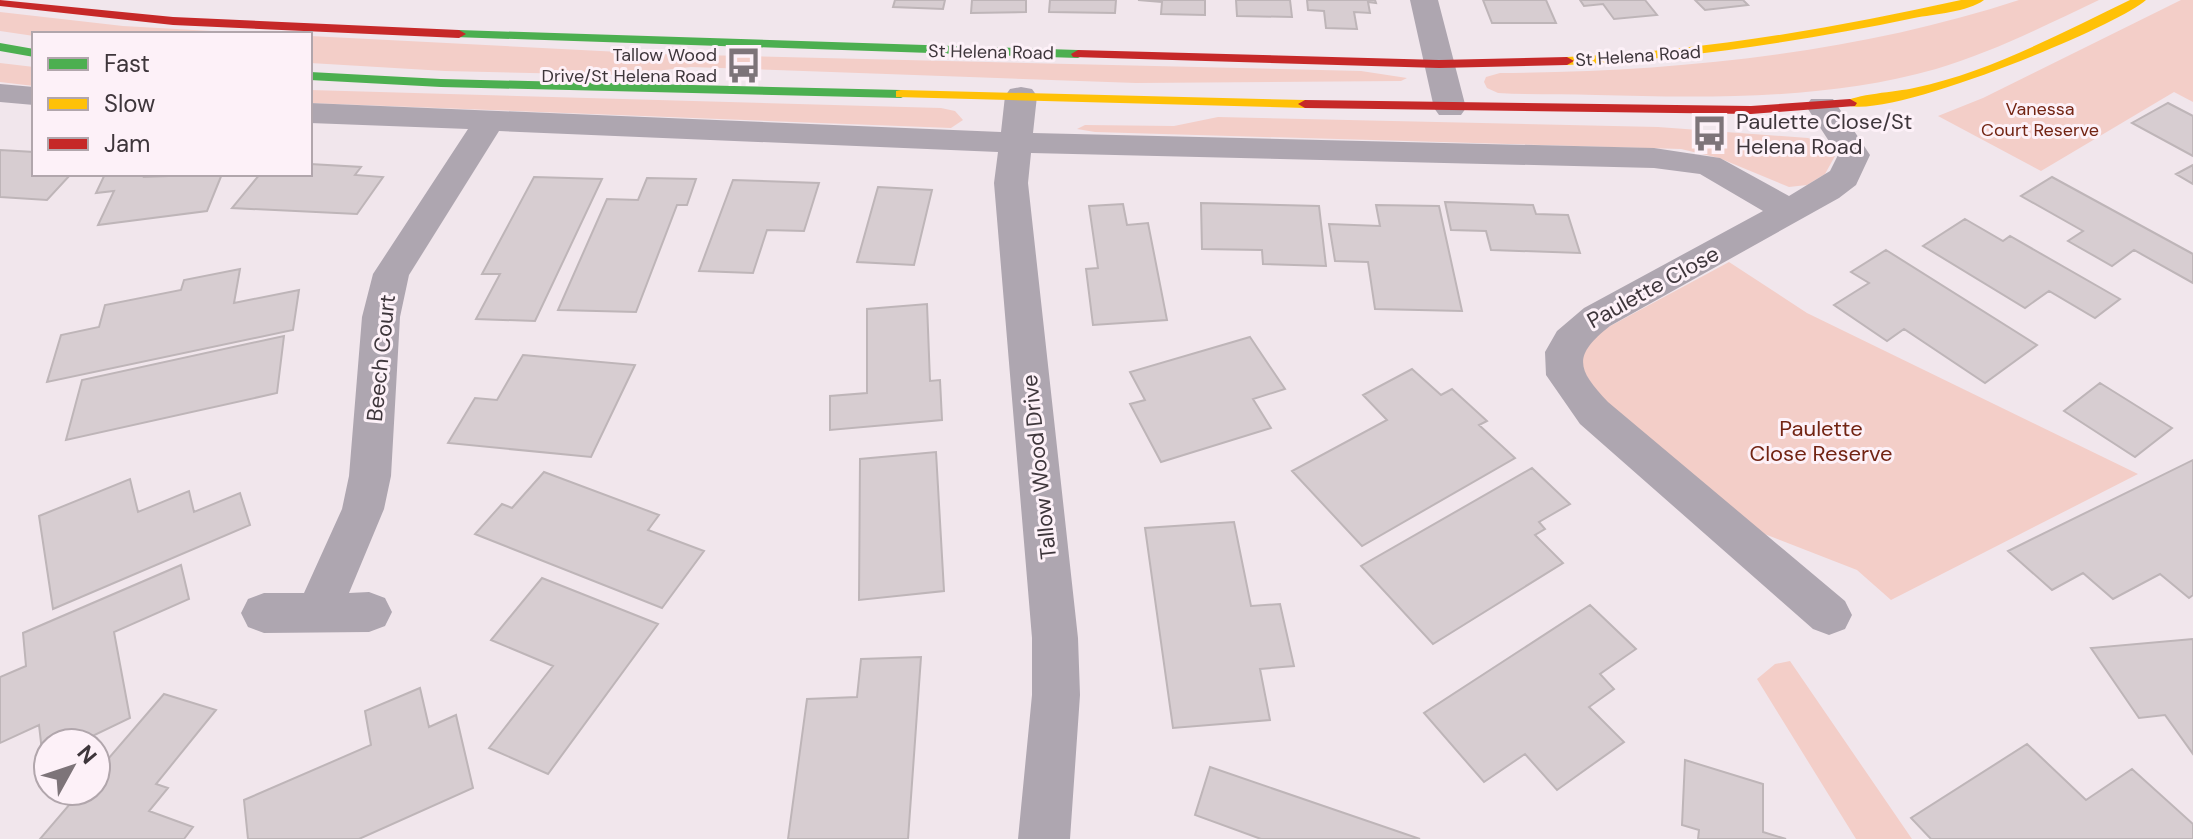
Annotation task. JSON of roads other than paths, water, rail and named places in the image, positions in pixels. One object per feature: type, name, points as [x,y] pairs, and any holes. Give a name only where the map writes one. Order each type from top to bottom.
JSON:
[{"type":"street","points":[[1424,0],[1450,108]]},
{"type":"street","name":"St Helena Road","points":[[0,2],[160,20],[587,40],[1439,64],[1589,60],[1708,51],[1856,28],[1978,0]]},
{"type":"street","name":"St Helena Road","points":[[312,76],[441,83],[1450,108],[1631,111],[1822,106],[1874,101],[1978,76],[2140,0]]},
{"type":"street","points":[[0,47],[32,53]]},
{"type":"street","points":[[0,93],[32,96]]},
{"type":"street","name":"Tallow Wood Drive","points":[[1021,96],[1014,143],[1013,203],[1055,638],[1056,695],[1044,839]]},
{"type":"street","name":"Paulette Close","points":[[1822,106],[1852,147],[1853,163],[1836,184],[1587,323],[1567,342],[1561,356],[1563,373],[1594,413],[1829,615]]},
{"type":"street","points":[[312,113],[1014,143],[1690,161],[1724,171],[1789,211]]},
{"type":"street","name":"Beech Court","points":[[318,612],[351,542],[366,498],[381,317],[391,274],[411,238],[488,123]]},
{"type":"street","points":[[264,613],[369,612]]},
{"type":"place","name":"Tallow Wood Drive/St Helena Road","points":[[743,65]]},
{"type":"place","name":"Paulette Close/St Helena Road","points":[[1710,134]]},
{"type":"park label","name":"Vanessa Court Reserve","points":[[2040,119]]},
{"type":"park label","name":"Paulette Close Reserve","points":[[1821,440]]}]
